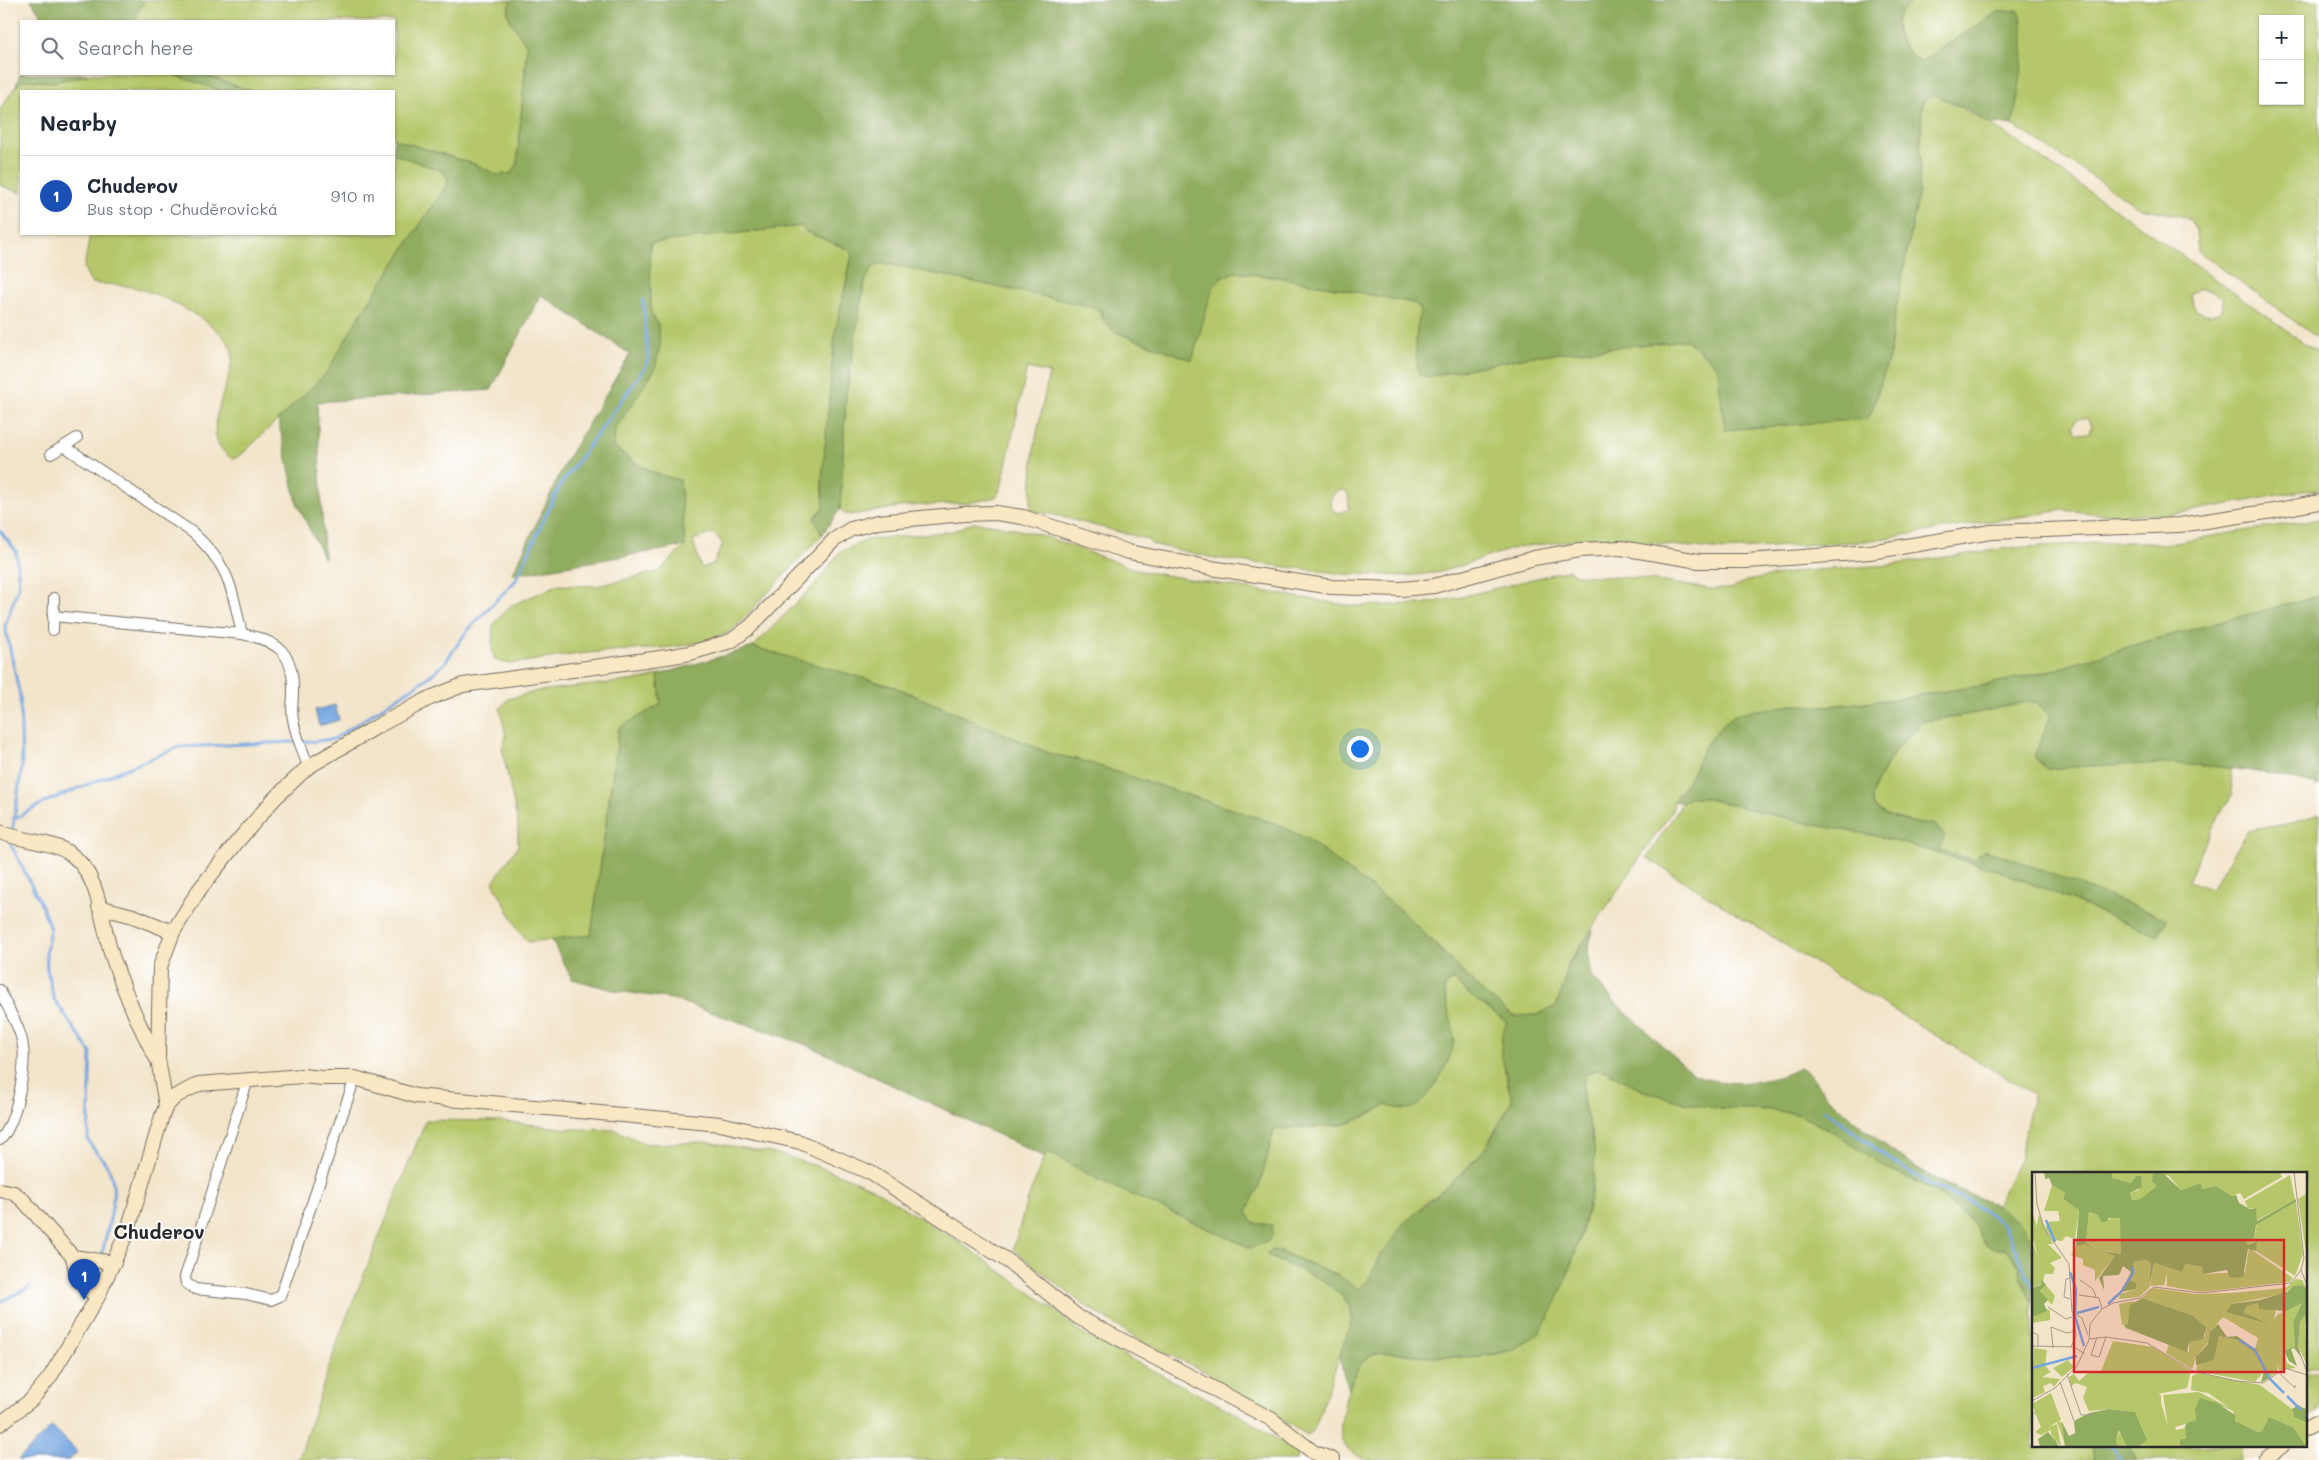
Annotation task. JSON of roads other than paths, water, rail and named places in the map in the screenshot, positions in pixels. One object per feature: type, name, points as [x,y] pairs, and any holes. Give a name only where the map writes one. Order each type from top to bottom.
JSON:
[{"type":"street","points":[[51,454],[77,438]]},
{"type":"street","points":[[64,446],[192,532],[208,546],[221,563],[229,581],[242,634]]},
{"type":"street","points":[[0,1424],[30,1400],[50,1377],[97,1298],[109,1262],[128,1230],[166,1106],[159,1061],[160,967],[173,932],[199,890],[274,799],[308,767],[430,698],[463,685],[667,657],[690,653],[731,641],[750,626],[834,540],[851,529],[878,522],[996,513],[1023,517],[1129,552],[1211,568],[1332,587],[1401,589],[1434,586],[1534,558],[1580,550],[1621,548],[1700,561],[1747,561],[1870,552],[1991,532],[2179,525],[2319,502]]},
{"type":"street","points":[[53,630],[54,598]]},
{"type":"street","points":[[53,616],[242,634],[259,637],[272,643],[284,651],[289,660],[292,672],[292,719],[304,750],[308,767]]},
{"type":"street","points":[[6,835],[61,848],[73,856],[84,868],[93,885],[112,954],[140,1030],[159,1061]]},
{"type":"street","points":[[99,907],[133,916],[173,932]]},
{"type":"street","points":[[0,990],[4,1013],[20,1035],[23,1048],[23,1065],[18,1098],[6,1134],[0,1140]]},
{"type":"street","points":[[166,1106],[186,1089],[199,1084],[302,1076],[355,1078],[416,1096],[720,1124],[800,1142],[871,1173],[1008,1261],[1078,1317],[1271,1419],[1313,1452],[1333,1460]]},
{"type":"street","points":[[248,1080],[185,1277],[186,1283],[195,1289],[246,1294],[271,1300],[280,1296],[355,1078]]},
{"type":"street","points":[[0,1190],[14,1193],[24,1200],[97,1298]]},
{"type":"street","points":[[76,1268],[89,1259],[109,1262]]},
{"type":"street","points":[[2306,1428],[2319,1422]]},
{"type":"street","points":[[2265,1460],[2280,1448]]},
{"type":"water","points":[[335,705],[339,720],[319,726],[315,710]]},
{"type":"water","points":[[52,1426],[78,1452],[69,1460],[18,1460]]},
{"type":"waterway","points":[[14,819],[45,802],[179,747],[334,739],[426,679],[444,664],[467,631],[516,580],[559,487],[645,368],[648,359],[643,300]]},
{"type":"waterway","points":[[0,531],[16,551],[19,585],[5,626],[20,696],[22,766],[12,833]]},
{"type":"waterway","points":[[11,839],[11,845],[42,906],[50,929],[46,952],[47,970],[54,999],[91,1053],[88,1139],[106,1164],[111,1173],[113,1183],[112,1206],[103,1250],[100,1256]]},
{"type":"waterway","points":[[1825,1110],[1895,1163],[1931,1185],[1972,1202],[2003,1224],[2032,1285]]},
{"type":"waterway","points":[[0,1302],[30,1287]]},
{"type":"waterway","points":[[2114,1448],[2120,1460]]},
{"type":"place","name":"Chuderov","points":[[84,1300]]},
{"type":"district","name":"Chuderov","points":[[159,1232]]}]
